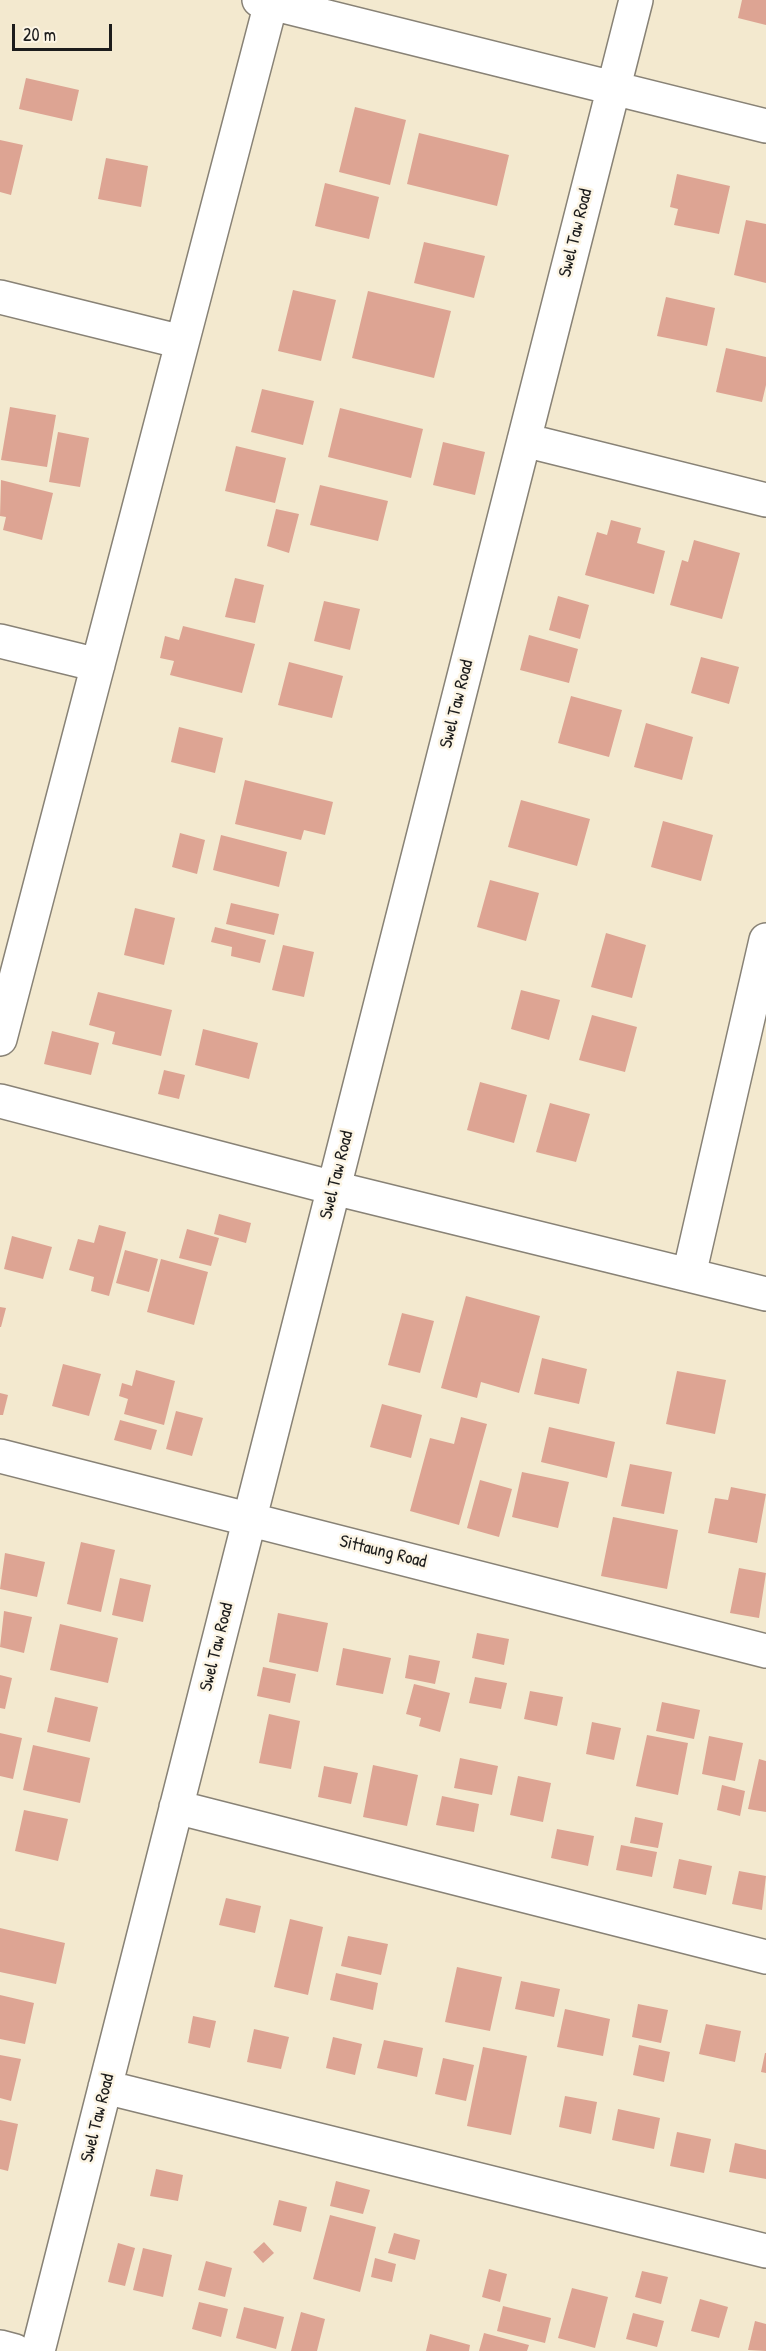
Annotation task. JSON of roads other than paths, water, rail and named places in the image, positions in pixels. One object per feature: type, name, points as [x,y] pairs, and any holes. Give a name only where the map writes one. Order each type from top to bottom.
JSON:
[{"type":"street","name":"Swel Taw Road","points":[[38,2351],[636,0]]},
{"type":"street","points":[[0,1039],[182,342],[265,2],[766,126]]},
{"type":"street","points":[[0,297],[182,342]]},
{"type":"street","points":[[524,440],[766,500]]},
{"type":"street","points":[[0,641],[98,665]]},
{"type":"street","points":[[689,1275],[766,939]]},
{"type":"street","points":[[0,1101],[334,1188],[766,1294]]},
{"type":"street","name":"Sittaung Road","points":[[0,1456],[766,1651]]},
{"type":"street","points":[[176,1807],[766,1957]]},
{"type":"street","points":[[105,2087],[766,2251]]},
{"type":"street","points":[[0,2347],[15,2351]]}]
